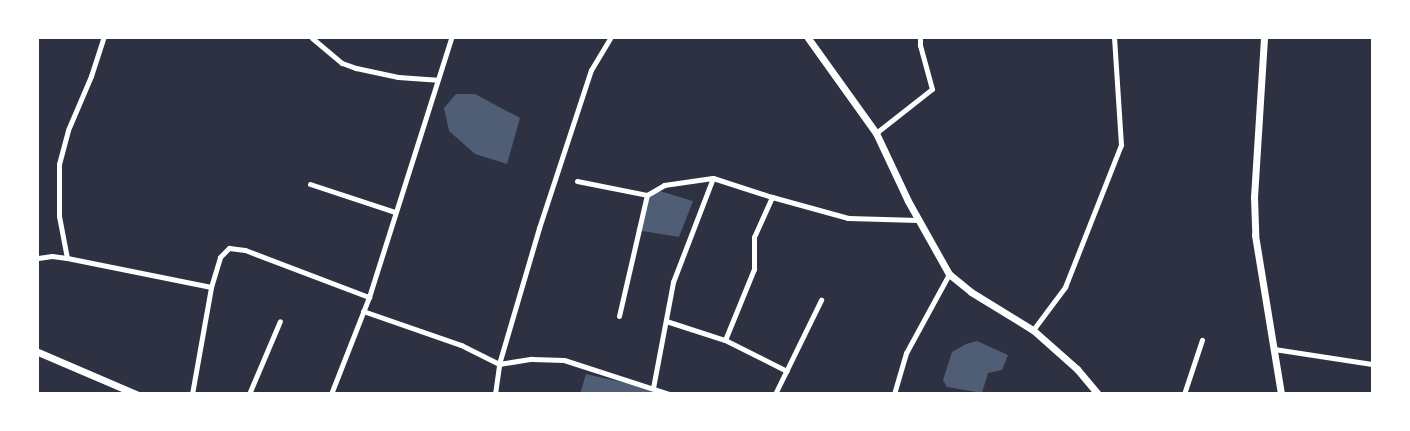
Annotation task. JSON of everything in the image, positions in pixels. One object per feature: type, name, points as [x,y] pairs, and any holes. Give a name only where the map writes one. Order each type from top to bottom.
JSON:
[{"type":"street","points":[[67,258],[59,216],[59,164],[68,130],[91,76],[103,38]]},
{"type":"street","points":[[312,38],[342,63],[356,68],[398,78],[437,80]]},
{"type":"street","points":[[331,394],[369,297],[452,38]]},
{"type":"street","points":[[496,394],[500,364],[539,228],[591,70],[610,38]]},
{"type":"street","points":[[808,38],[876,132],[918,220],[949,274],[971,292],[1033,330],[1077,369],[1098,394]]},
{"type":"street","points":[[876,132],[932,89],[920,45],[920,38]]},
{"type":"street","points":[[1033,330],[1065,287],[1120,145],[1114,38]]},
{"type":"street","points":[[1264,38],[1254,197],[1255,226],[1282,394]]},
{"type":"street","points":[[653,388],[673,282],[712,178]]},
{"type":"street","points":[[577,181],[648,195],[664,185],[712,178],[848,218],[918,220]]},
{"type":"street","points":[[310,184],[395,212]]},
{"type":"street","points":[[619,316],[648,195]]},
{"type":"street","points":[[725,340],[754,270],[754,237],[772,197]]},
{"type":"street","points":[[192,394],[211,287],[220,257],[228,248],[235,248],[342,285],[369,297]]},
{"type":"street","points":[[38,258],[52,256],[67,258],[211,287]]},
{"type":"street","points":[[894,394],[906,353],[949,274]]},
{"type":"street","points":[[776,394],[821,300]]},
{"type":"street","points":[[364,311],[461,345],[500,364],[532,359],[564,360],[669,394]]},
{"type":"street","points":[[666,320],[725,340],[787,371]]},
{"type":"street","points":[[249,394],[280,321]]},
{"type":"street","points":[[1184,394],[1202,340]]},
{"type":"street","points":[[1274,349],[1372,364]]},
{"type":"street","points":[[38,352],[118,391],[136,394]]},
{"type":"water","points":[[456,94],[475,94],[520,118],[507,164],[475,154],[449,131],[444,108]]},
{"type":"water","points":[[653,189],[693,201],[679,237],[636,230]]},
{"type":"water","points":[[977,341],[1008,355],[1002,370],[988,373],[982,393],[947,387],[943,380],[952,352],[966,344]]},
{"type":"water","points":[[586,374],[653,389],[654,393],[580,394]]}]
